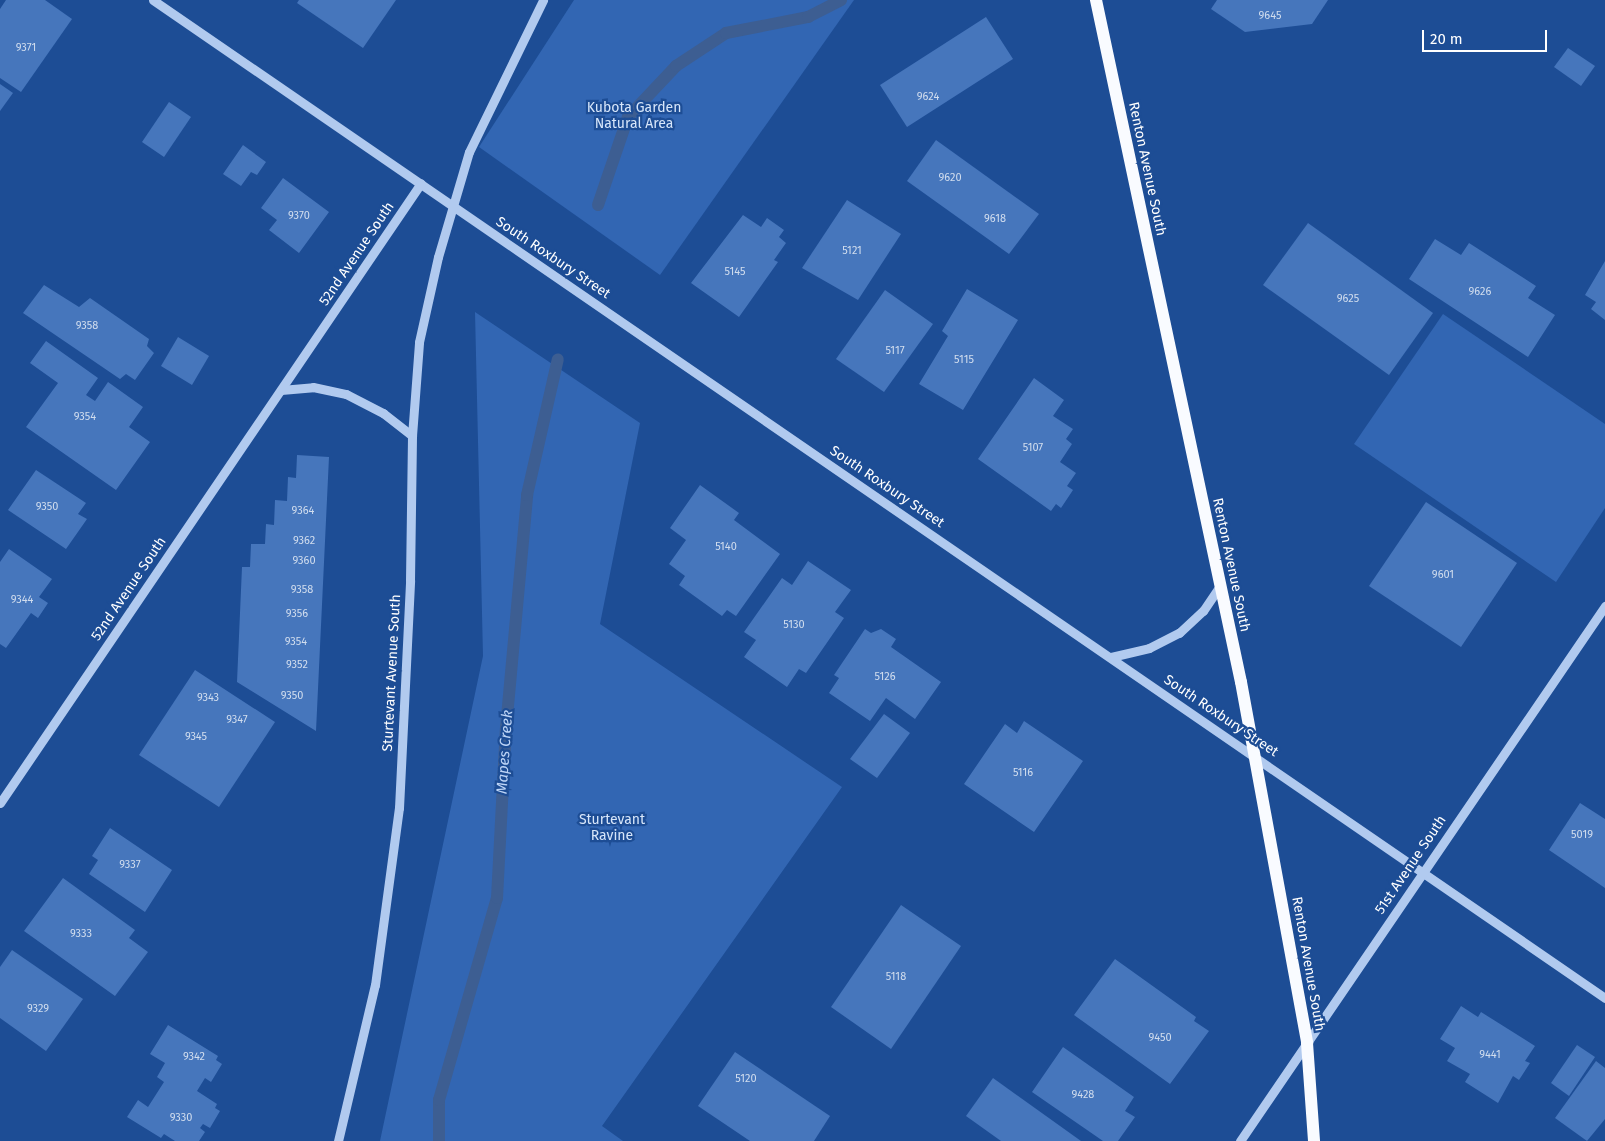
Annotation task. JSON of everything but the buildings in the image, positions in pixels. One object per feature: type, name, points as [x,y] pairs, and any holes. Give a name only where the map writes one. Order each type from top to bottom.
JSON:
[{"type":"main road","name":"Renton Avenue South","points":[[1096,0],[1255,756],[1307,1043],[1314,1141]]},
{"type":"street","name":"South Roxbury Street","points":[[153,0],[1424,871],[1605,998]]},
{"type":"street","points":[[452,205],[469,152],[543,0]]},
{"type":"street","name":"52nd Avenue South","points":[[0,803],[421,183]]},
{"type":"street","name":"Sturtevant Avenue South","points":[[338,1141],[375,985],[399,808],[410,580],[412,436],[419,342],[452,205]]},
{"type":"street","points":[[281,390],[312,387],[346,394],[383,413],[412,436]]},
{"type":"street","points":[[1111,657],[1149,648],[1179,633],[1203,611],[1219,587]]},
{"type":"street","name":"51st Avenue South","points":[[1240,1141],[1605,606]]},
{"type":"green space","name":"Kubota Garden Natural Area","points":[[574,0],[854,0],[660,275],[479,147]]},
{"type":"green space","name":"Sturtevant Ravine","points":[[475,312],[640,423],[600,624],[842,787],[602,1126],[623,1141],[380,1141],[483,656]]},
{"type":"green space","points":[[1443,314],[1605,424],[1605,508],[1556,582],[1354,444]]},
{"type":"waterway","name":"Mapes Creek","points":[[598,205],[628,117],[676,66],[726,33],[808,17],[841,0]]},
{"type":"waterway","name":"Mapes Creek","points":[[439,1141],[439,1100],[497,898],[506,728],[527,495],[558,359]]}]
